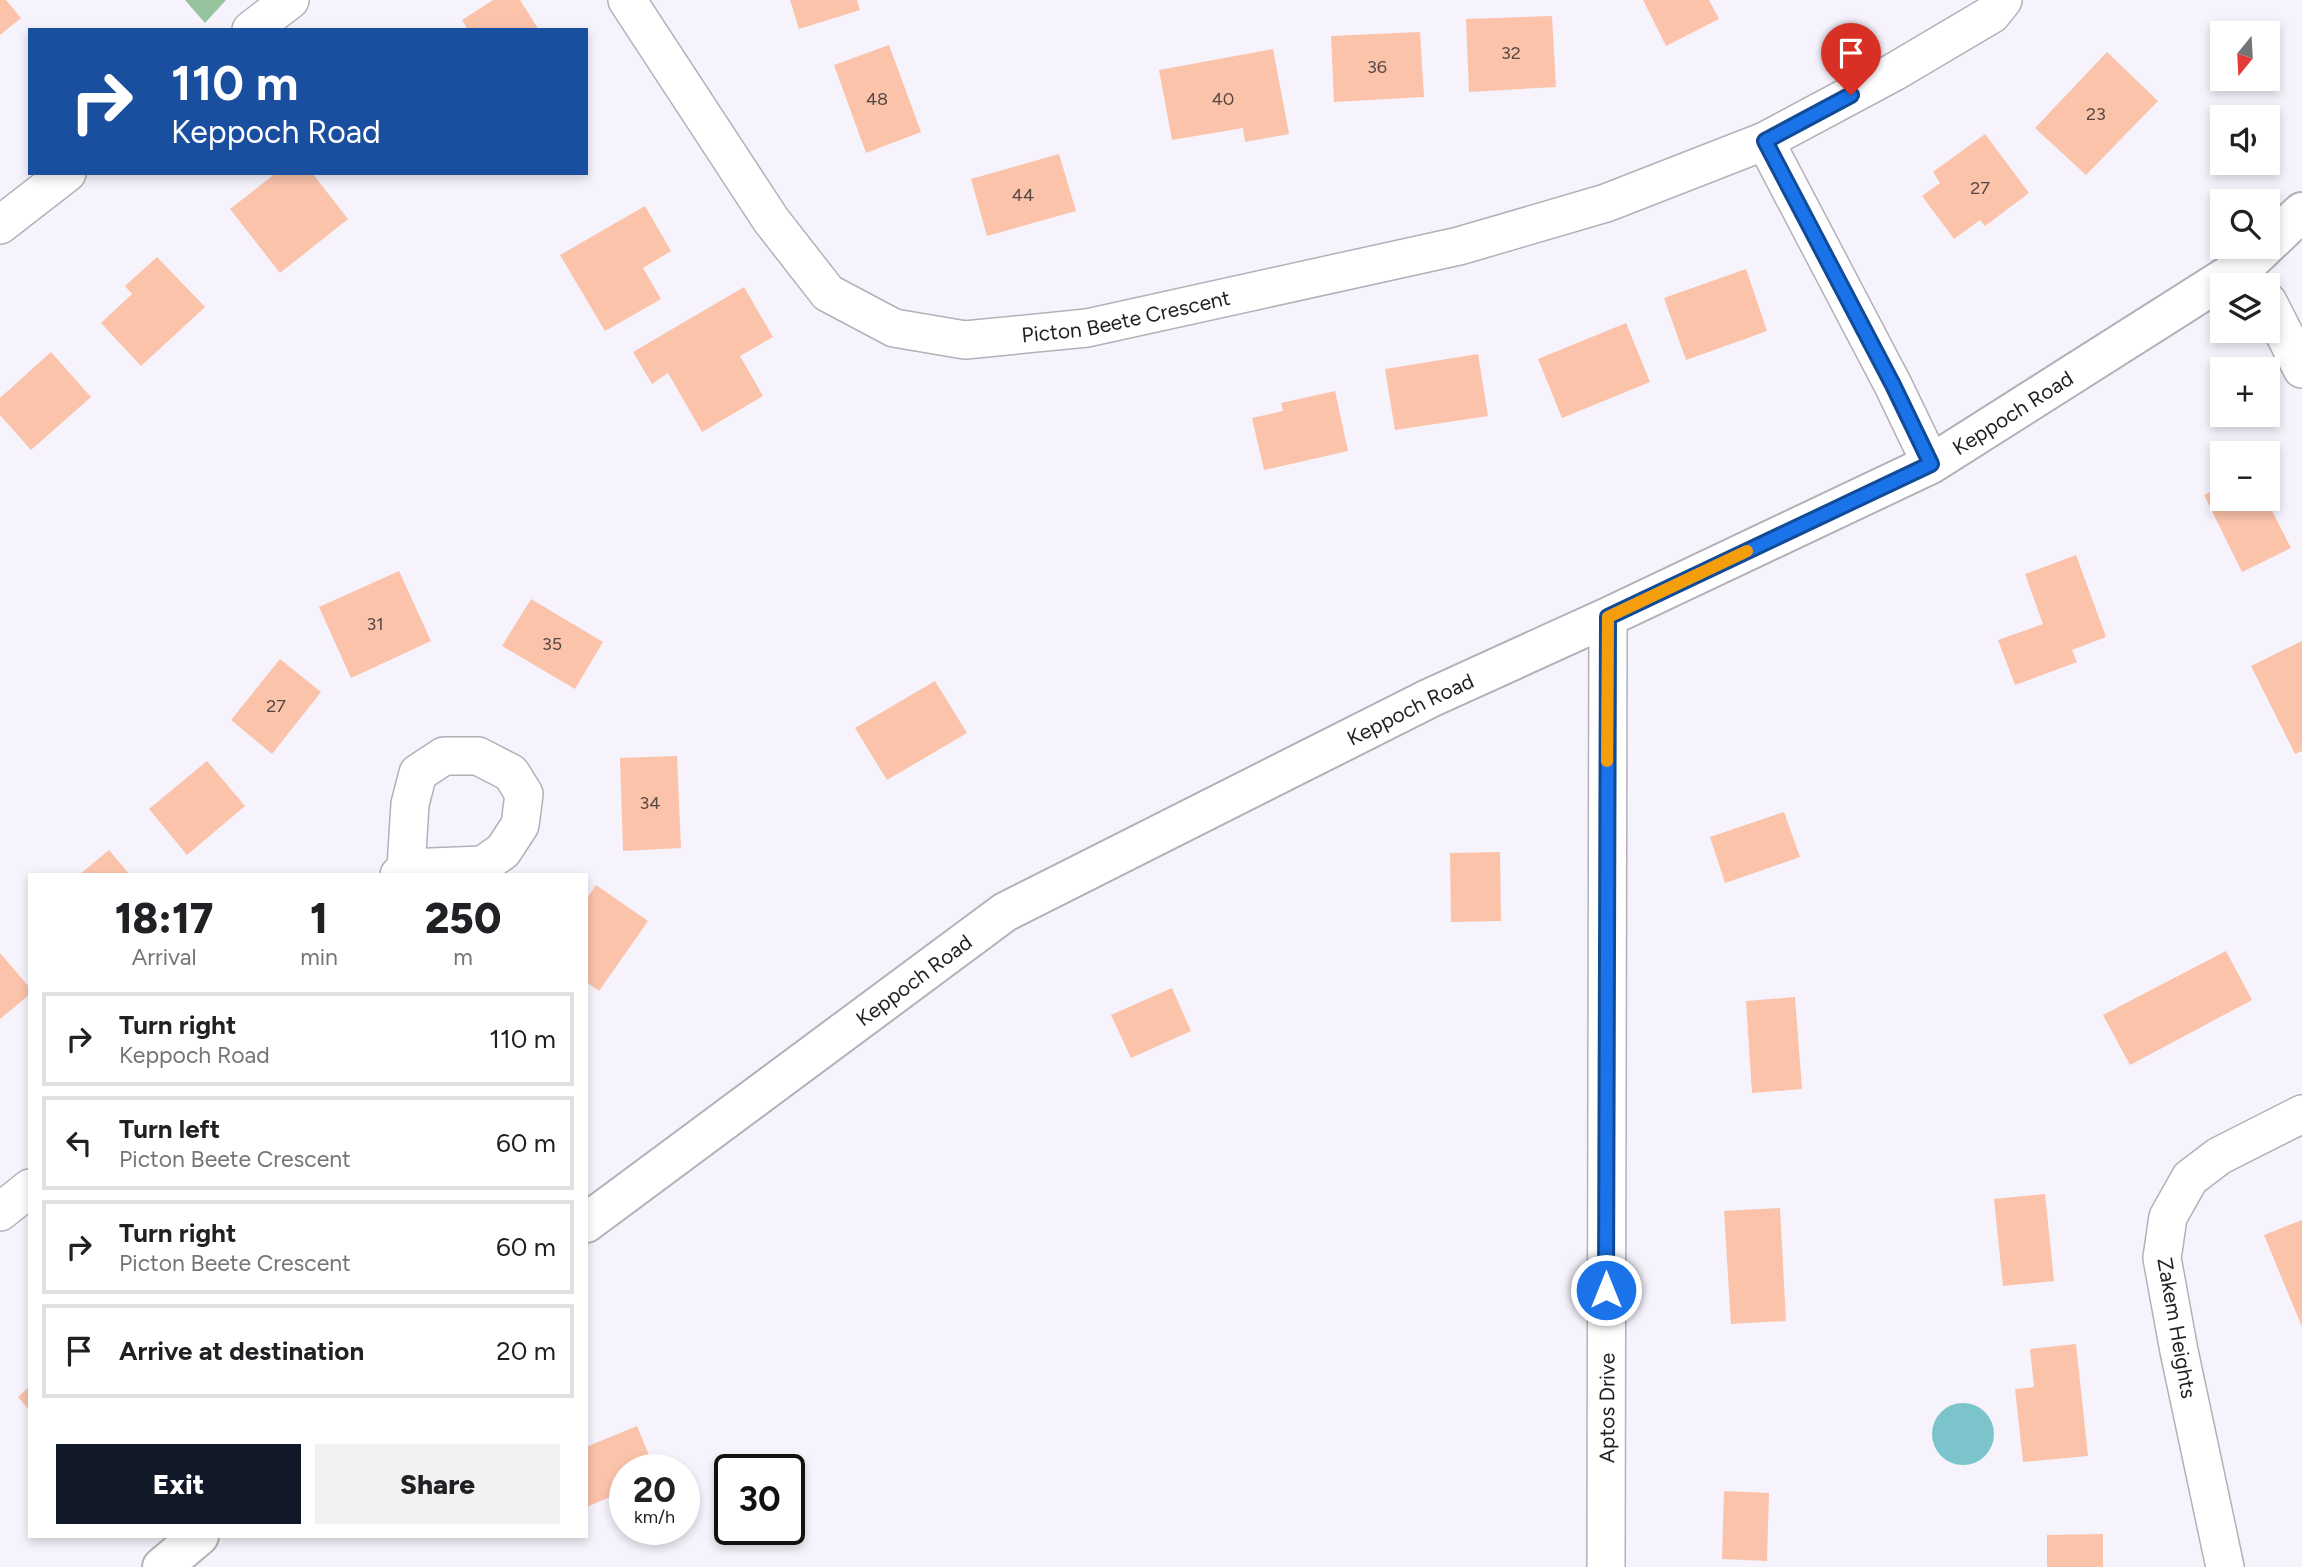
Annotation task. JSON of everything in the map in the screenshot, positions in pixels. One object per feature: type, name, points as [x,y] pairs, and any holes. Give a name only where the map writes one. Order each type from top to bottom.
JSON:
[{"type":"street","points":[[254,28],[290,0]]},
{"type":"street","name":"Picton Beete Crescent","points":[[627,0],[771,220],[828,293],[894,328],[965,340],[1087,328],[1459,246],[1606,203],[1765,141],[1927,53],[1992,14],[2003,0]]},
{"type":"street","points":[[1765,141],[1893,385],[1931,464]]},
{"type":"street","points":[[0,225],[63,175]]},
{"type":"street","name":"Keppoch Road","points":[[588,1222],[1005,912],[1430,698],[1931,464],[2260,260],[2302,212]]},
{"type":"street","points":[[2280,326],[2302,369]]},
{"type":"street","name":"Aptos Drive","points":[[1606,1567],[1608,617]]},
{"type":"street","name":"Zakem Heights","points":[[2225,1567],[2162,1258],[2168,1217],[2190,1178],[2219,1156],[2302,1114]]},
{"type":"street","points":[[0,1212],[28,1190]]},
{"type":"street","points":[[162,1567],[197,1538]]},
{"type":"green space","points":[[185,0],[226,0],[205,23]]},
{"type":"water","points":[[1963,1403],[1985,1412],[1994,1434],[1985,1456],[1963,1465],[1941,1456],[1932,1434],[1941,1412]]},
{"type":"building","points":[[0,0],[6,0],[21,18],[0,35]]},
{"type":"building","points":[[493,0],[520,0],[538,28],[467,28],[462,20]]},
{"type":"building","points":[[790,0],[857,0],[860,10],[799,29]]},
{"type":"building","points":[[1643,0],[1709,0],[1719,19],[1666,46]]},
{"type":"building","points":[[1552,16],[1556,87],[1469,92],[1466,19]]},
{"type":"building","points":[[1420,32],[1424,97],[1334,102],[1331,36]]},
{"type":"building","points":[[889,45],[921,132],[866,153],[834,65]]},
{"type":"building","points":[[1273,49],[1289,134],[1245,142],[1243,128],[1172,140],[1159,70]]},
{"type":"building","points":[[2107,52],[2158,101],[2086,175],[2035,128]]},
{"type":"building","points":[[1985,134],[2029,193],[1985,226],[1980,220],[1954,239],[1922,196],[1940,183],[1933,172]]},
{"type":"building","points":[[1059,154],[1076,211],[987,236],[971,179]]},
{"type":"building","points":[[273,175],[314,175],[348,219],[280,273],[230,209]]},
{"type":"building","points":[[645,206],[671,251],[643,268],[661,299],[605,331],[560,255]]},
{"type":"building","points":[[157,257],[205,307],[141,366],[101,323],[132,294],[125,286]]},
{"type":"building","points":[[1746,269],[1767,331],[1686,360],[1664,298]]},
{"type":"building","points":[[744,287],[773,337],[740,356],[763,396],[702,432],[668,373],[652,384],[633,352]]},
{"type":"building","points":[[1626,323],[1650,382],[1562,418],[1538,359]]},
{"type":"building","points":[[51,352],[91,397],[31,450],[0,415],[0,398]]},
{"type":"building","points":[[1478,354],[1488,416],[1395,430],[1385,369]]},
{"type":"building","points":[[1335,391],[1348,451],[1264,470],[1252,418],[1283,411],[1281,403]]},
{"type":"building","points":[[2210,492],[2210,507],[2204,495]]},
{"type":"building","points":[[2212,511],[2272,511],[2291,548],[2242,572]]},
{"type":"building","points":[[2076,555],[2106,637],[2072,650],[2077,662],[2015,685],[1998,640],[2043,624],[2025,574]]},
{"type":"building","points":[[399,571],[431,641],[351,678],[319,607]]},
{"type":"building","points":[[531,599],[603,642],[575,689],[502,646]]},
{"type":"building","points":[[2302,641],[2302,751],[2295,754],[2251,666]]},
{"type":"building","points":[[280,659],[321,692],[272,754],[231,720]]},
{"type":"building","points":[[935,681],[967,733],[887,780],[855,728]]},
{"type":"building","points":[[677,756],[681,848],[623,851],[620,758]]},
{"type":"building","points":[[207,761],[245,806],[187,855],[149,809]]},
{"type":"building","points":[[1784,812],[1800,857],[1725,883],[1710,837]]},
{"type":"building","points":[[109,850],[128,873],[81,873]]},
{"type":"building","points":[[1500,852],[1501,921],[1451,922],[1450,853]]},
{"type":"building","points":[[596,885],[648,921],[599,991],[588,983],[588,897]]},
{"type":"building","points":[[2226,951],[2252,1000],[2130,1065],[2103,1015]]},
{"type":"building","points":[[0,953],[28,986],[28,996],[0,1019]]},
{"type":"building","points":[[1172,988],[1191,1031],[1131,1058],[1111,1015]]},
{"type":"building","points":[[1795,997],[1802,1089],[1752,1093],[1746,1001]]},
{"type":"building","points":[[2045,1194],[2054,1281],[2003,1286],[1994,1199]]},
{"type":"building","points":[[1780,1208],[1786,1321],[1731,1324],[1724,1211]]},
{"type":"building","points":[[2302,1220],[2302,1327],[2264,1235]]},
{"type":"building","points":[[2076,1344],[2088,1456],[2023,1462],[2015,1389],[2034,1387],[2030,1349]]},
{"type":"building","points":[[28,1388],[28,1409],[18,1397]]},
{"type":"building","points":[[637,1426],[648,1454],[609,1454],[609,1498],[588,1506],[588,1446]]},
{"type":"building","points":[[1724,1491],[1769,1493],[1767,1561],[1722,1559]]},
{"type":"building","points":[[2103,1534],[2103,1567],[2047,1567],[2047,1535]]},
{"type":"slow traffic","points":[[1607,761],[1608,617],[1747,551]]},
{"type":"route","points":[[1606,1290],[1608,617],[1931,464],[1893,385],[1765,141],[1851,95]]}]
